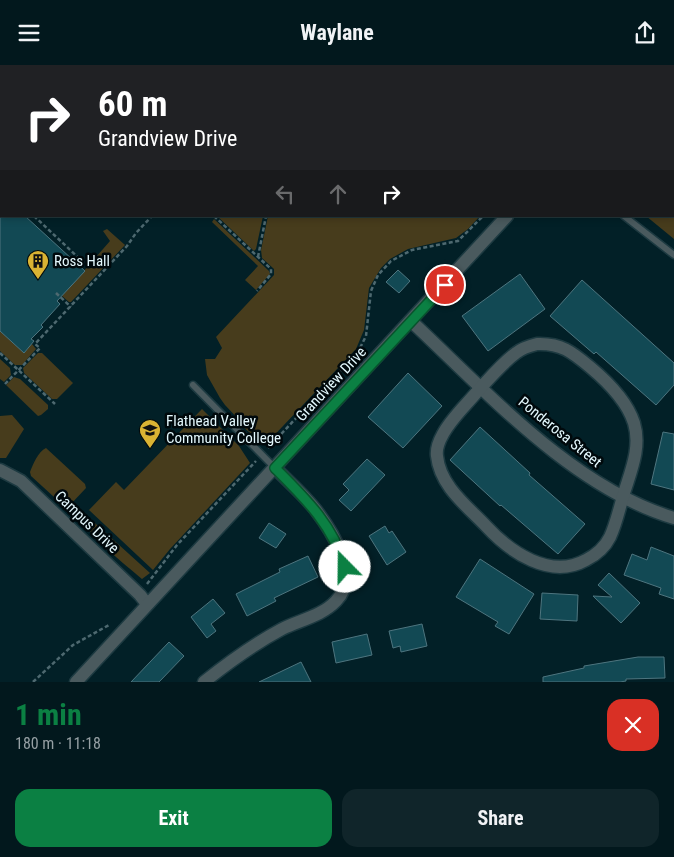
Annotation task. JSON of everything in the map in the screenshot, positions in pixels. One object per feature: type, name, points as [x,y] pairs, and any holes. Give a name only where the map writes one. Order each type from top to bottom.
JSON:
[{"type":"street","name":"Grandview Drive","points":[[76,682],[506,217]]},
{"type":"street","name":"Ponderosa Street","points":[[411,321],[555,453],[590,479],[622,497],[674,518]]},
{"type":"street","points":[[537,344],[556,345],[575,354],[600,376],[616,393],[629,412],[634,422],[636,433],[636,453],[610,537],[601,549],[584,562],[562,567],[552,566],[530,560],[510,548],[453,492],[443,477],[437,456],[438,445],[442,435],[455,417],[482,387],[509,358],[527,347],[537,344]]},
{"type":"street","points":[[204,682],[257,643],[286,627],[327,609],[337,601],[344,591],[345,567],[342,555],[329,531],[314,508],[275,468]]},
{"type":"street","name":"Campus Drive","points":[[0,470],[21,481],[140,595],[147,604]]},
{"type":"lane","points":[[625,217],[674,255]]},
{"type":"lane","points":[[193,385],[275,468]]},
{"type":"path","points":[[35,217],[83,262],[79,266]]},
{"type":"path","points":[[5,384],[40,348],[35,344],[127,246],[151,217]]},
{"type":"path","points":[[215,217],[270,269],[271,274],[257,291]]},
{"type":"path","points":[[258,257],[266,217]]},
{"type":"path","points":[[56,293],[71,307]]},
{"type":"path","points":[[0,353],[55,405]]},
{"type":"shaded area","points":[[218,217],[263,217],[254,251]]},
{"type":"shaded area","points":[[268,217],[479,217],[456,238],[408,249],[390,259],[381,268],[369,288],[364,330],[356,349],[265,445],[238,423],[240,421],[220,398],[207,375],[205,359],[215,359],[222,348],[216,337],[274,275],[274,269],[262,258],[261,250]]},
{"type":"shaded area","points":[[647,217],[674,217],[674,239]]},
{"type":"shaded area","points":[[214,219],[269,271],[270,274],[256,290],[245,280],[258,266],[212,222]]},
{"type":"shaded area","points":[[107,229],[125,245],[69,302],[62,296],[110,241],[103,231]]},
{"type":"shaded area","points":[[0,331],[24,353],[32,344],[36,349],[22,365],[15,365],[0,351]]},
{"type":"shaded area","points":[[38,353],[42,353],[73,383],[57,399],[52,399],[24,373],[23,368]]},
{"type":"shaded area","points":[[0,359],[10,368],[11,375],[4,382],[0,379]]},
{"type":"shaded area","points":[[14,377],[20,379],[48,405],[48,409],[38,416],[6,385]]},
{"type":"shaded area","points":[[202,409],[239,446],[250,463],[170,549],[153,570],[89,510],[116,482],[124,490]]},
{"type":"shaded area","points":[[12,415],[24,429],[6,458],[0,458],[0,416]]},
{"type":"shaded area","points":[[46,448],[85,484],[86,488],[70,505],[65,507],[31,476],[30,472],[34,462]]},
{"type":"shaded area","points":[[86,515],[150,573],[142,579],[110,552],[88,529],[84,522]]},
{"type":"building","name":"Ross Hall","points":[[0,217],[26,217],[85,271],[57,301],[60,304],[41,325],[43,327],[31,339],[34,341],[24,353],[0,331]]},
{"type":"building","points":[[398,270],[410,281],[399,293],[386,282]]},
{"type":"building","points":[[520,274],[545,309],[488,351],[462,316]]},
{"type":"building","points":[[582,280],[674,363],[674,385],[656,405],[596,352],[594,354],[550,316]]},
{"type":"building","points":[[408,373],[442,406],[403,448],[368,417]]},
{"type":"building","points":[[480,427],[530,473],[529,475],[585,524],[558,554],[500,506],[450,460]]},
{"type":"building","points":[[663,432],[674,434],[674,490],[651,484]]},
{"type":"building","points":[[367,459],[385,475],[351,511],[339,500],[349,490],[343,484]]},
{"type":"building","points":[[269,523],[286,534],[276,548],[259,538]]},
{"type":"building","points":[[385,526],[389,533],[392,531],[406,552],[387,565],[369,536]]},
{"type":"building","points":[[651,547],[674,556],[674,599],[659,594],[661,588],[624,575],[632,554],[647,560]]},
{"type":"building","points":[[308,556],[318,577],[274,598],[276,601],[247,616],[236,594],[280,572],[279,569]]},
{"type":"building","points":[[480,559],[534,594],[509,634],[495,626],[498,622],[456,597]]},
{"type":"building","points":[[609,573],[640,603],[621,623],[593,596],[612,597],[598,585]]},
{"type":"building","points":[[542,593],[578,595],[577,621],[540,619]]},
{"type":"building","points":[[213,599],[225,613],[211,624],[216,631],[207,638],[191,617]]},
{"type":"building","points":[[422,624],[427,646],[401,652],[400,646],[393,648],[389,631]]},
{"type":"building","points":[[367,634],[372,655],[336,663],[332,642]]},
{"type":"building","points":[[169,642],[184,656],[159,682],[131,682]]},
{"type":"building","points":[[638,657],[664,657],[665,678],[626,679],[626,681],[620,682],[543,682],[543,677],[584,668],[584,666]]},
{"type":"building","points":[[301,662],[311,682],[259,682]]},
{"type":"place","name":"Ross Hall","points":[[38,280]]},
{"type":"place","name":"Flathead Valley Community College","points":[[150,449]]},
{"type":"route","points":[[345,567],[342,555],[314,508],[275,468],[445,285]]}]
